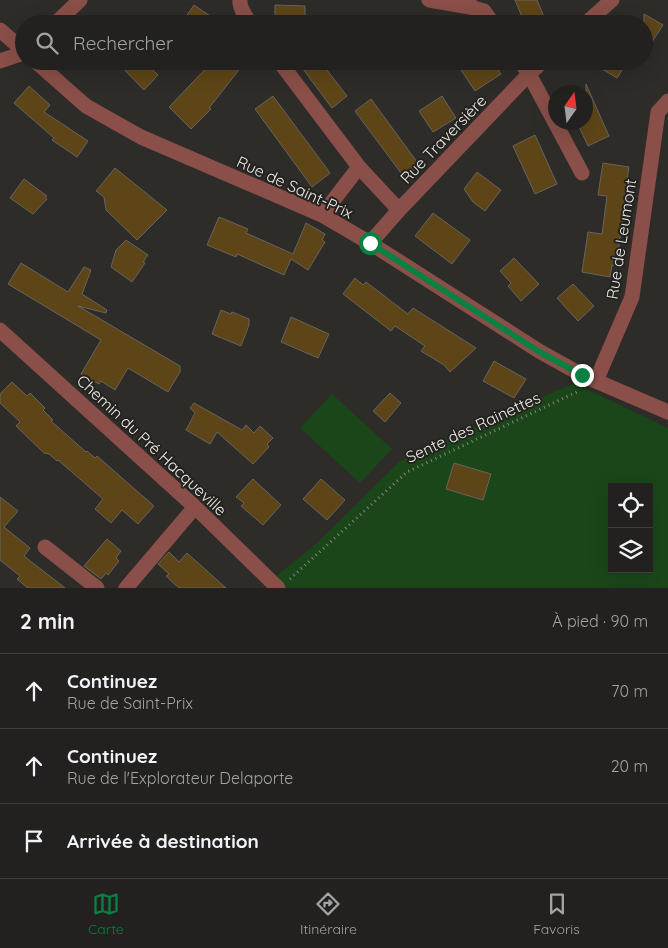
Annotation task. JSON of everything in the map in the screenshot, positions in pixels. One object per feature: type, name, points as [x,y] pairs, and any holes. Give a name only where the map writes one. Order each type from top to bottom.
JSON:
[{"type":"street","points":[[64,15],[80,0]]},
{"type":"street","points":[[240,0],[245,15]]},
{"type":"street","points":[[429,0],[469,3],[484,11],[487,15]]},
{"type":"street","points":[[595,15],[612,0]]},
{"type":"street","points":[[0,30],[15,44]]},
{"type":"street","points":[[0,61],[15,55]]},
{"type":"street","name":"Rue de Saint-Prix","points":[[45,70],[86,106],[141,137],[322,215],[370,243],[538,351],[582,375],[668,412]]},
{"type":"street","points":[[286,70],[359,167],[399,210]]},
{"type":"street","points":[[526,70],[582,174]]},
{"type":"street","name":"Rue Traversière","points":[[370,243],[399,210],[533,70]]},
{"type":"street","name":"Rue de Leumont","points":[[596,381],[632,297],[658,112],[668,101]]},
{"type":"street","points":[[322,215],[359,167]]},
{"type":"street","name":"Chemin du Pré Hacqueville","points":[[0,330],[283,585]]},
{"type":"street","points":[[126,588],[195,507]]},
{"type":"street","points":[[45,547],[97,588]]},
{"type":"path","name":"Sente des Rainettes","points":[[283,585],[407,472],[585,389],[596,381]]},
{"type":"green space","points":[[574,383],[668,428],[668,588],[284,588],[274,578],[317,543],[400,461]]},
{"type":"green space","points":[[332,394],[392,449],[360,483],[300,428]]},
{"type":"building","points":[[515,0],[537,0],[543,15],[521,15]]},
{"type":"building","points":[[194,5],[209,15],[187,15]]},
{"type":"building","points":[[275,5],[305,6],[305,15],[275,15]]},
{"type":"building","points":[[653,19],[663,25],[653,40]]},
{"type":"building","points":[[125,70],[153,70],[158,75],[144,90]]},
{"type":"building","points":[[204,70],[239,70],[209,108],[211,109],[191,129],[169,107]]},
{"type":"building","points":[[304,70],[327,70],[347,96],[332,108]]},
{"type":"building","points":[[461,70],[498,70],[501,74],[475,91]]},
{"type":"building","points":[[604,70],[622,70],[617,78]]},
{"type":"building","points":[[29,86],[50,105],[44,112],[88,141],[77,157],[52,140],[54,138],[14,103]]},
{"type":"building","points":[[273,96],[330,173],[312,187],[255,109]]},
{"type":"building","points":[[442,96],[456,118],[433,132],[419,111]]},
{"type":"building","points":[[371,99],[420,166],[404,177],[355,111]]},
{"type":"building","points":[[593,100],[609,136],[588,146],[581,130],[593,130]]},
{"type":"building","points":[[535,135],[557,184],[535,194],[513,146]]},
{"type":"building","points":[[603,163],[629,167],[626,186],[630,187],[626,211],[624,210],[616,266],[612,265],[610,277],[582,272],[588,232],[602,234],[607,196],[598,195]]},
{"type":"building","points":[[115,168],[167,210],[137,240],[106,210],[104,197],[96,191]]},
{"type":"building","points":[[477,172],[501,190],[485,211],[473,202],[464,189]]},
{"type":"building","points":[[24,179],[47,196],[45,197],[47,199],[33,214],[10,198]]},
{"type":"building","points":[[433,213],[470,240],[452,264],[415,236]]},
{"type":"building","points":[[219,217],[248,229],[246,233],[293,254],[306,223],[325,234],[322,240],[325,242],[308,270],[291,259],[284,275],[237,254],[236,257],[207,245]]},
{"type":"building","points":[[126,240],[148,255],[132,282],[111,267],[116,250]]},
{"type":"building","points":[[514,258],[539,284],[521,301],[508,286],[511,283],[500,271]]},
{"type":"building","points":[[21,263],[68,292],[84,267],[91,270],[82,294],[107,310],[106,313],[78,306],[180,366],[180,372],[168,392],[128,368],[115,390],[101,381],[99,384],[81,374],[101,340],[8,284]]},
{"type":"building","points":[[355,278],[363,285],[366,282],[408,314],[413,308],[476,348],[450,372],[444,365],[421,351],[425,346],[395,326],[391,331],[343,294]]},
{"type":"building","points":[[573,284],[594,306],[578,321],[557,298]]},
{"type":"building","points":[[221,310],[249,319],[249,325],[241,346],[212,334]]},
{"type":"building","points":[[291,317],[329,334],[318,358],[281,342]]},
{"type":"building","points":[[494,361],[526,379],[514,398],[483,381]]},
{"type":"building","points":[[12,382],[27,396],[30,393],[45,408],[43,410],[53,420],[51,421],[86,452],[95,458],[97,456],[154,506],[138,524],[122,510],[111,523],[95,509],[103,499],[58,460],[44,453],[16,426],[20,422],[0,403],[0,394]]},
{"type":"building","points":[[390,393],[401,403],[385,422],[373,411]]},
{"type":"building","points":[[194,403],[242,430],[246,425],[254,433],[260,426],[273,438],[267,444],[269,447],[253,464],[217,432],[210,444],[186,430],[195,413],[190,408]]},
{"type":"building","points":[[454,463],[491,474],[483,500],[446,489]]},
{"type":"building","points":[[253,479],[281,505],[263,525],[241,506],[244,503],[236,497]]},
{"type":"building","points":[[321,479],[345,500],[327,520],[303,499]]},
{"type":"building","points":[[0,497],[18,511],[4,527],[30,548],[24,556],[65,588],[28,588],[17,579],[20,576],[0,560]]},
{"type":"building","points":[[107,539],[121,551],[116,558],[119,561],[108,575],[106,573],[101,579],[84,566]]},
{"type":"building","points":[[169,552],[179,562],[187,553],[226,588],[179,588],[166,576],[169,574],[158,564]]},
{"type":"route","points":[[370,243],[538,351],[582,375]]}]
